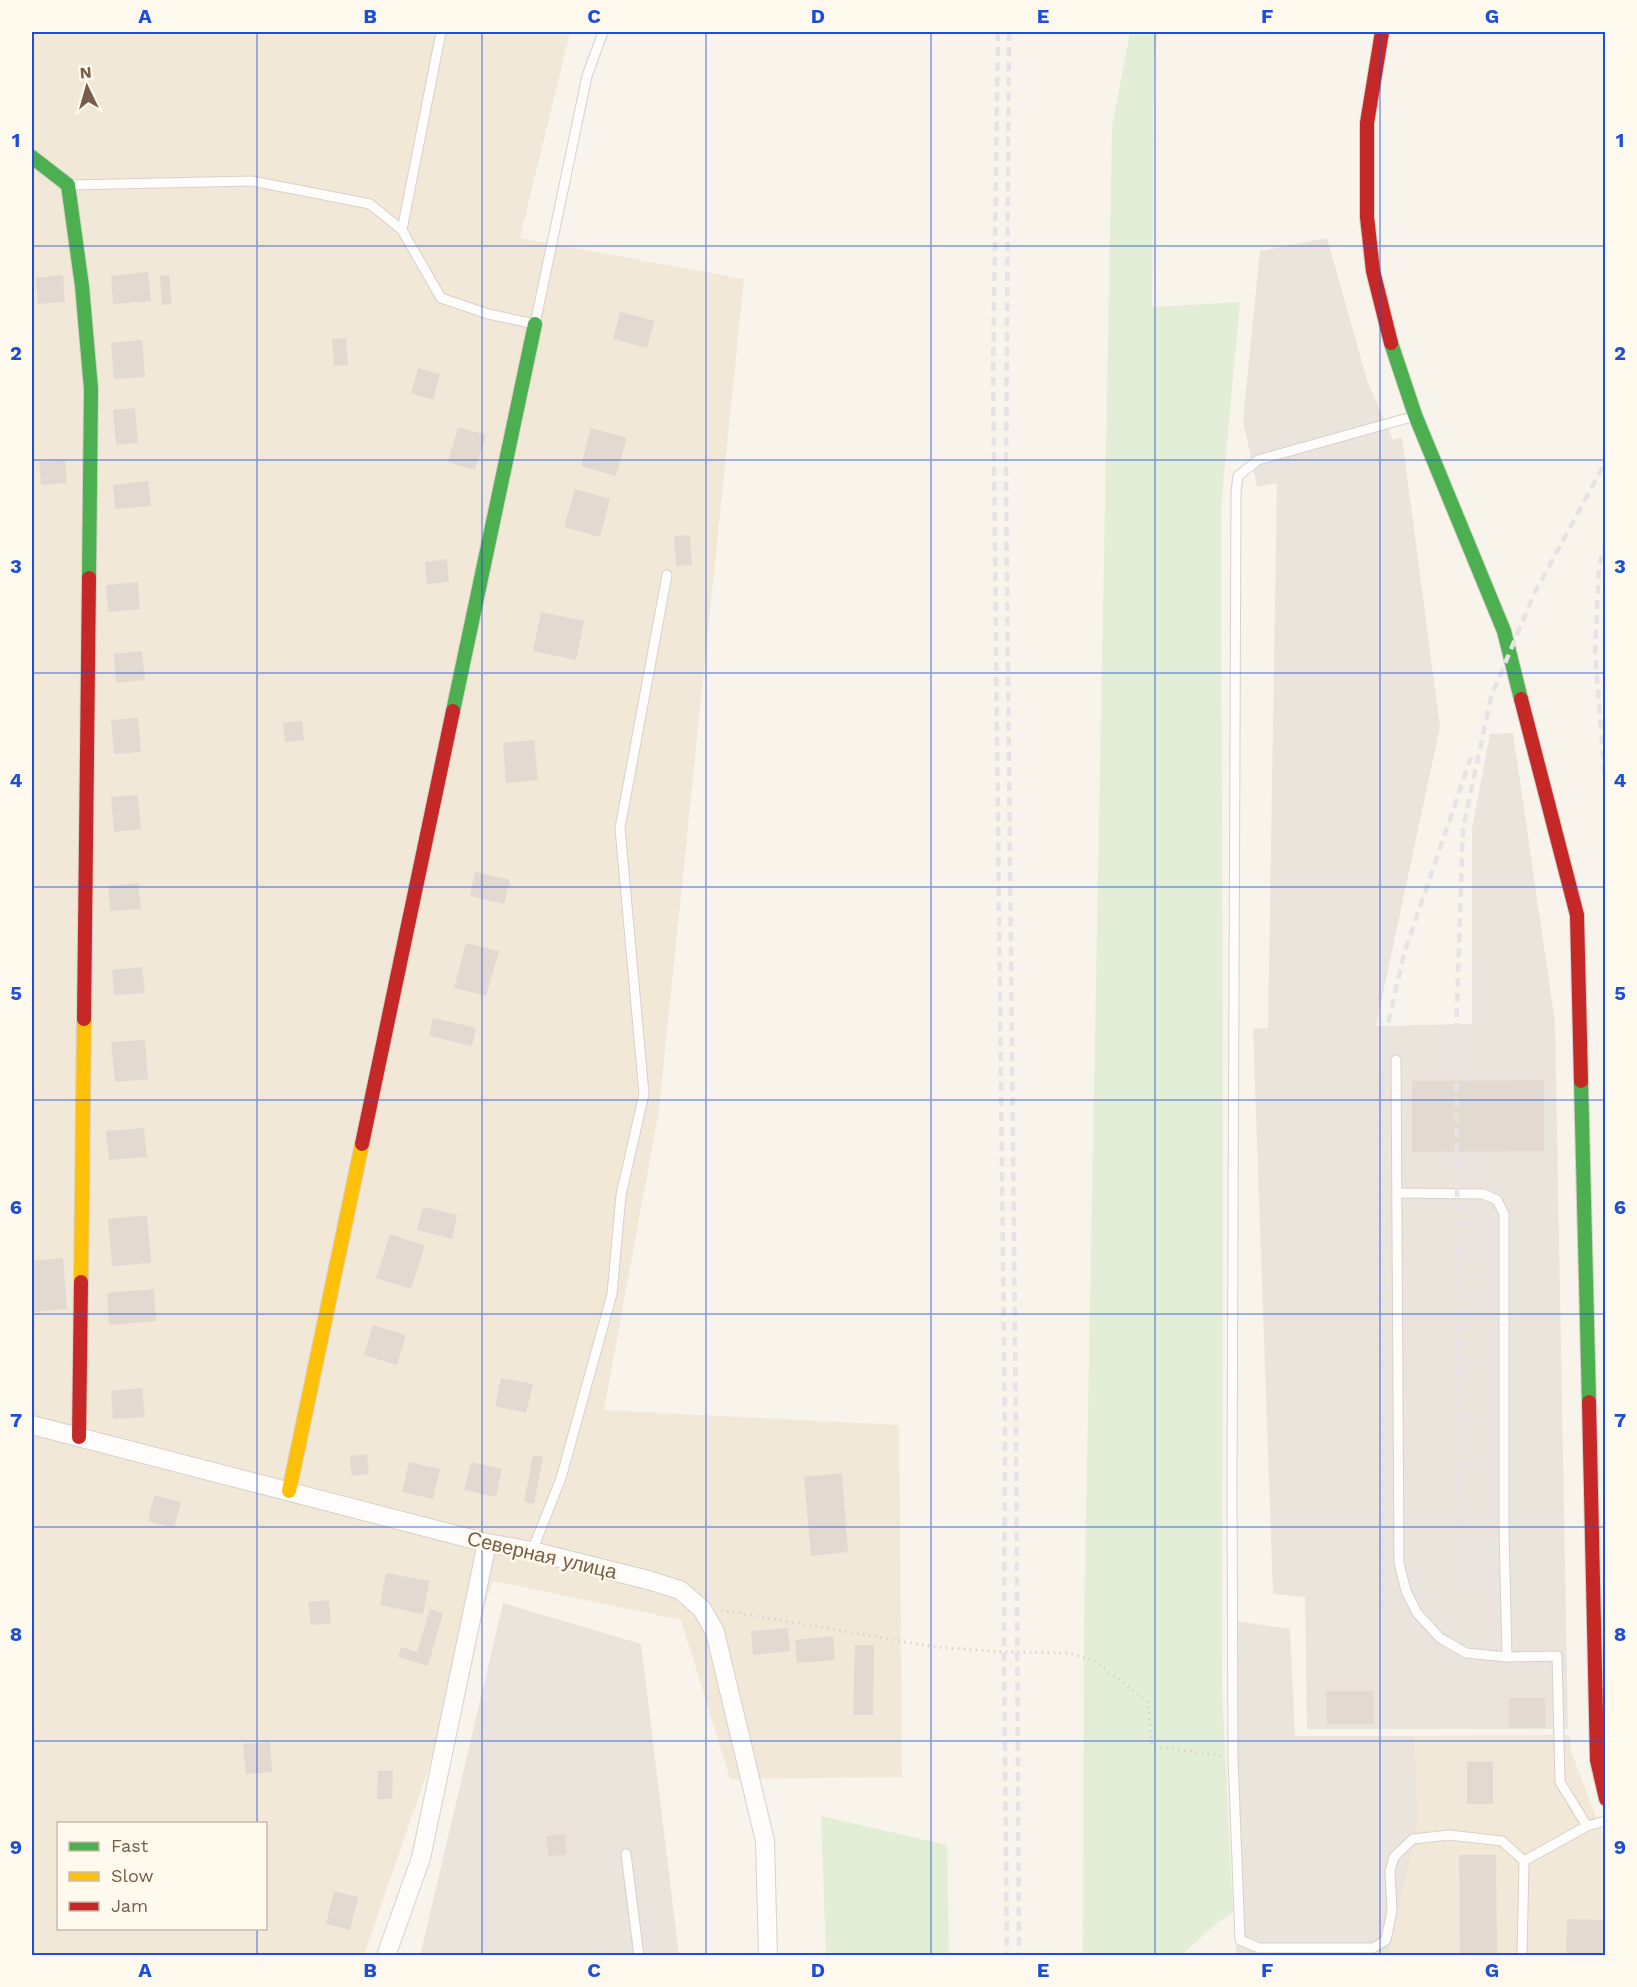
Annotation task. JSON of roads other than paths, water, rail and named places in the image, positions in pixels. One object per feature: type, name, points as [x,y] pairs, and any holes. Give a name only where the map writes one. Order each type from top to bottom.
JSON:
[{"type":"street","points":[[1382,32],[1366,123],[1367,217],[1373,271],[1385,324],[1415,415],[1504,631],[1577,915],[1597,1760],[1605,1799]]},
{"type":"street","points":[[32,157],[68,185],[82,286],[92,389],[79,1437]]},
{"type":"street","points":[[289,1491],[536,324]]},
{"type":"street","name":"Северная улица","points":[[32,1425],[487,1543],[532,1551],[680,1590],[702,1609],[715,1632],[765,1841],[768,1956]]},
{"type":"street","points":[[386,1956],[421,1858],[487,1543]]},
{"type":"lane","points":[[402,231],[441,32]]},
{"type":"lane","points":[[68,185],[252,181],[370,204],[402,231],[441,298],[488,314],[536,324],[587,76],[603,32]]},
{"type":"lane","points":[[1415,415],[1258,460],[1238,476],[1236,492],[1232,1484],[1233,1758],[1240,1940],[1259,1948],[1373,1948],[1386,1940],[1392,1911],[1390,1871],[1394,1857],[1413,1839],[1449,1835],[1502,1840],[1524,1861],[1522,1956]]},
{"type":"lane","points":[[532,1551],[561,1478],[612,1294],[621,1195],[644,1094],[620,828],[667,575]]},
{"type":"lane","points":[[1396,1060],[1400,1563],[1406,1591],[1417,1613],[1440,1638],[1466,1653],[1507,1657],[1557,1656],[1560,1782],[1587,1826]]},
{"type":"lane","points":[[1398,1193],[1484,1194],[1497,1200],[1504,1214],[1504,1530],[1507,1657]]},
{"type":"lane","points":[[1524,1861],[1587,1826],[1605,1821]]},
{"type":"lane","points":[[626,1854],[639,1956]]},
{"type":"railway","points":[[998,32],[993,376],[1005,1438],[1004,1652],[1007,1956]]},
{"type":"railway","points":[[1009,32],[1006,481],[1019,1956]]},
{"type":"railway","points":[[1460,1587],[1456,1035],[1463,828],[1491,697],[1534,594],[1606,461]]},
{"type":"railway","points":[[1606,541],[1599,566],[1595,653],[1606,792]]},
{"type":"railway","points":[[1383,1607],[1379,1114],[1389,1020],[1404,954],[1471,757]]}]
